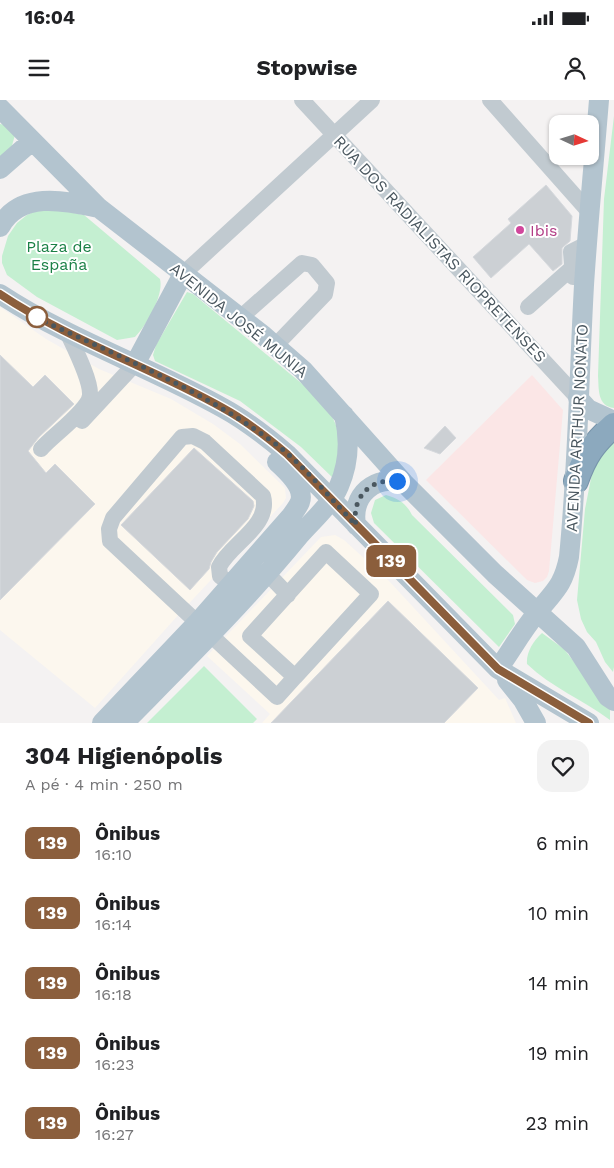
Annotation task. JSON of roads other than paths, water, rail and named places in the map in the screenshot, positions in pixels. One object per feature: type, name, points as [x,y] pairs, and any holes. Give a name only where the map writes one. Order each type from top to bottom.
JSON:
[{"type":"highway","points":[[576,481],[583,459],[597,440],[614,423]]},
{"type":"main road","name":"AVENIDA ARTHUR NONATO","points":[[498,669],[536,613],[557,590],[567,568],[576,481],[584,286],[599,100]]},
{"type":"main road","name":"AVENIDA JOSÉ MUNIA","points":[[0,108],[99,208],[240,318],[303,370],[404,483],[536,613],[576,648],[611,699]]},
{"type":"main road","points":[[0,169],[32,141]]},
{"type":"main road","points":[[0,227],[18,208],[31,202],[50,200],[99,208]]},
{"type":"main road","points":[[163,259],[168,301]]},
{"type":"main road","points":[[135,364],[183,274]]},
{"type":"main road","points":[[3,293],[33,316],[216,404],[267,437],[287,454],[498,669],[523,700],[536,723]]},
{"type":"main road","points":[[578,398],[588,409],[614,423]]},
{"type":"main road","points":[[102,723],[204,629],[268,574],[332,500],[344,473],[347,458],[348,436],[344,414]]},
{"type":"main road","points":[[124,723],[204,629],[232,585],[291,516],[301,501],[300,490],[295,481],[239,419]]},
{"type":"main road","points":[[356,525],[355,510],[364,491],[382,481],[404,483]]},
{"type":"main road","points":[[498,669],[589,723]]},
{"type":"street","name":"RUA DOS RADIALISTAS RIOPRETENSES","points":[[302,100],[578,398]]},
{"type":"street","points":[[183,274],[372,100]]},
{"type":"street","points":[[490,100],[590,213]]},
{"type":"street","points":[[584,286],[574,281],[571,269],[571,252],[587,244]]},
{"type":"street","points":[[240,318],[302,263],[312,265],[327,283],[325,294],[275,346]]},
{"type":"street","points":[[530,305],[571,269]]},
{"type":"street","points":[[67,332],[86,375],[90,395],[86,405],[45,452],[94,411],[135,364]]},
{"type":"street","points":[[232,585],[220,576],[219,567],[261,518],[265,506],[263,496],[205,442],[193,436],[182,437],[113,518],[109,535],[114,546],[187,611],[277,697],[296,677],[372,594],[326,552],[250,636],[296,677]]},
{"type":"street","points":[[268,574],[288,595]]},
{"type":"place","name":"Ibis","points":[[520,230]]},
{"type":"park label","name":"Plaza de España","points":[[59,255]]}]
